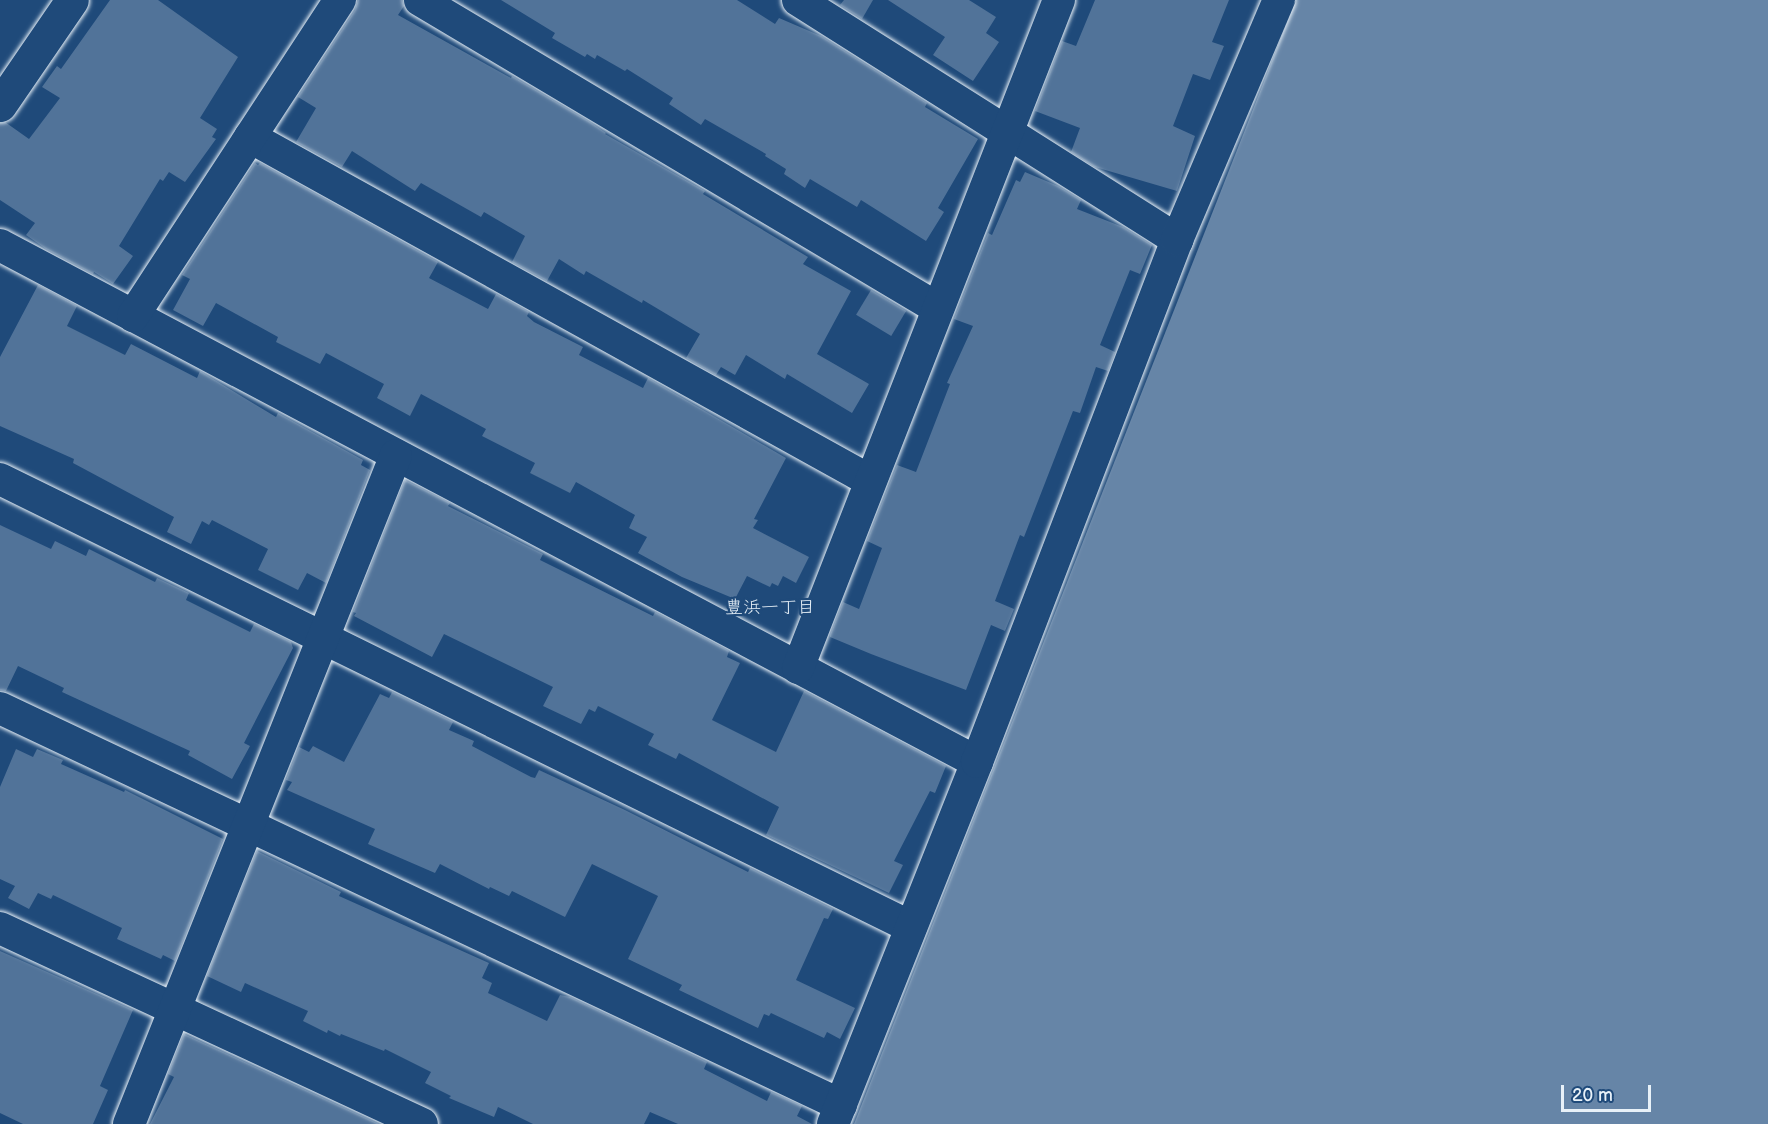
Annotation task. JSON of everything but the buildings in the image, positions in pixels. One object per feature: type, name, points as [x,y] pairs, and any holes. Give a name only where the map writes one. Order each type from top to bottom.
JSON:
[{"type":"street","points":[[0,105],[72,0]]},
{"type":"street","points":[[133,316],[340,0]]},
{"type":"street","points":[[420,0],[937,308]]},
{"type":"street","points":[[798,0],[1178,240]]},
{"type":"street","points":[[798,668],[1006,130],[1059,0]]},
{"type":"street","points":[[0,708],[248,826],[837,1114],[977,762],[1178,240],[1279,0]]},
{"type":"street","points":[[250,137],[870,480]]},
{"type":"street","points":[[0,245],[977,762]]},
{"type":"street","points":[[129,1124],[396,455]]},
{"type":"street","points":[[0,479],[322,640],[911,927]]},
{"type":"street","points":[[0,928],[422,1124]]},
{"type":"water","points":[[1296,0],[1768,0],[1768,1124],[854,1124]]},
{"type":"district","name":"豊浜一丁目","points":[[770,608]]}]
